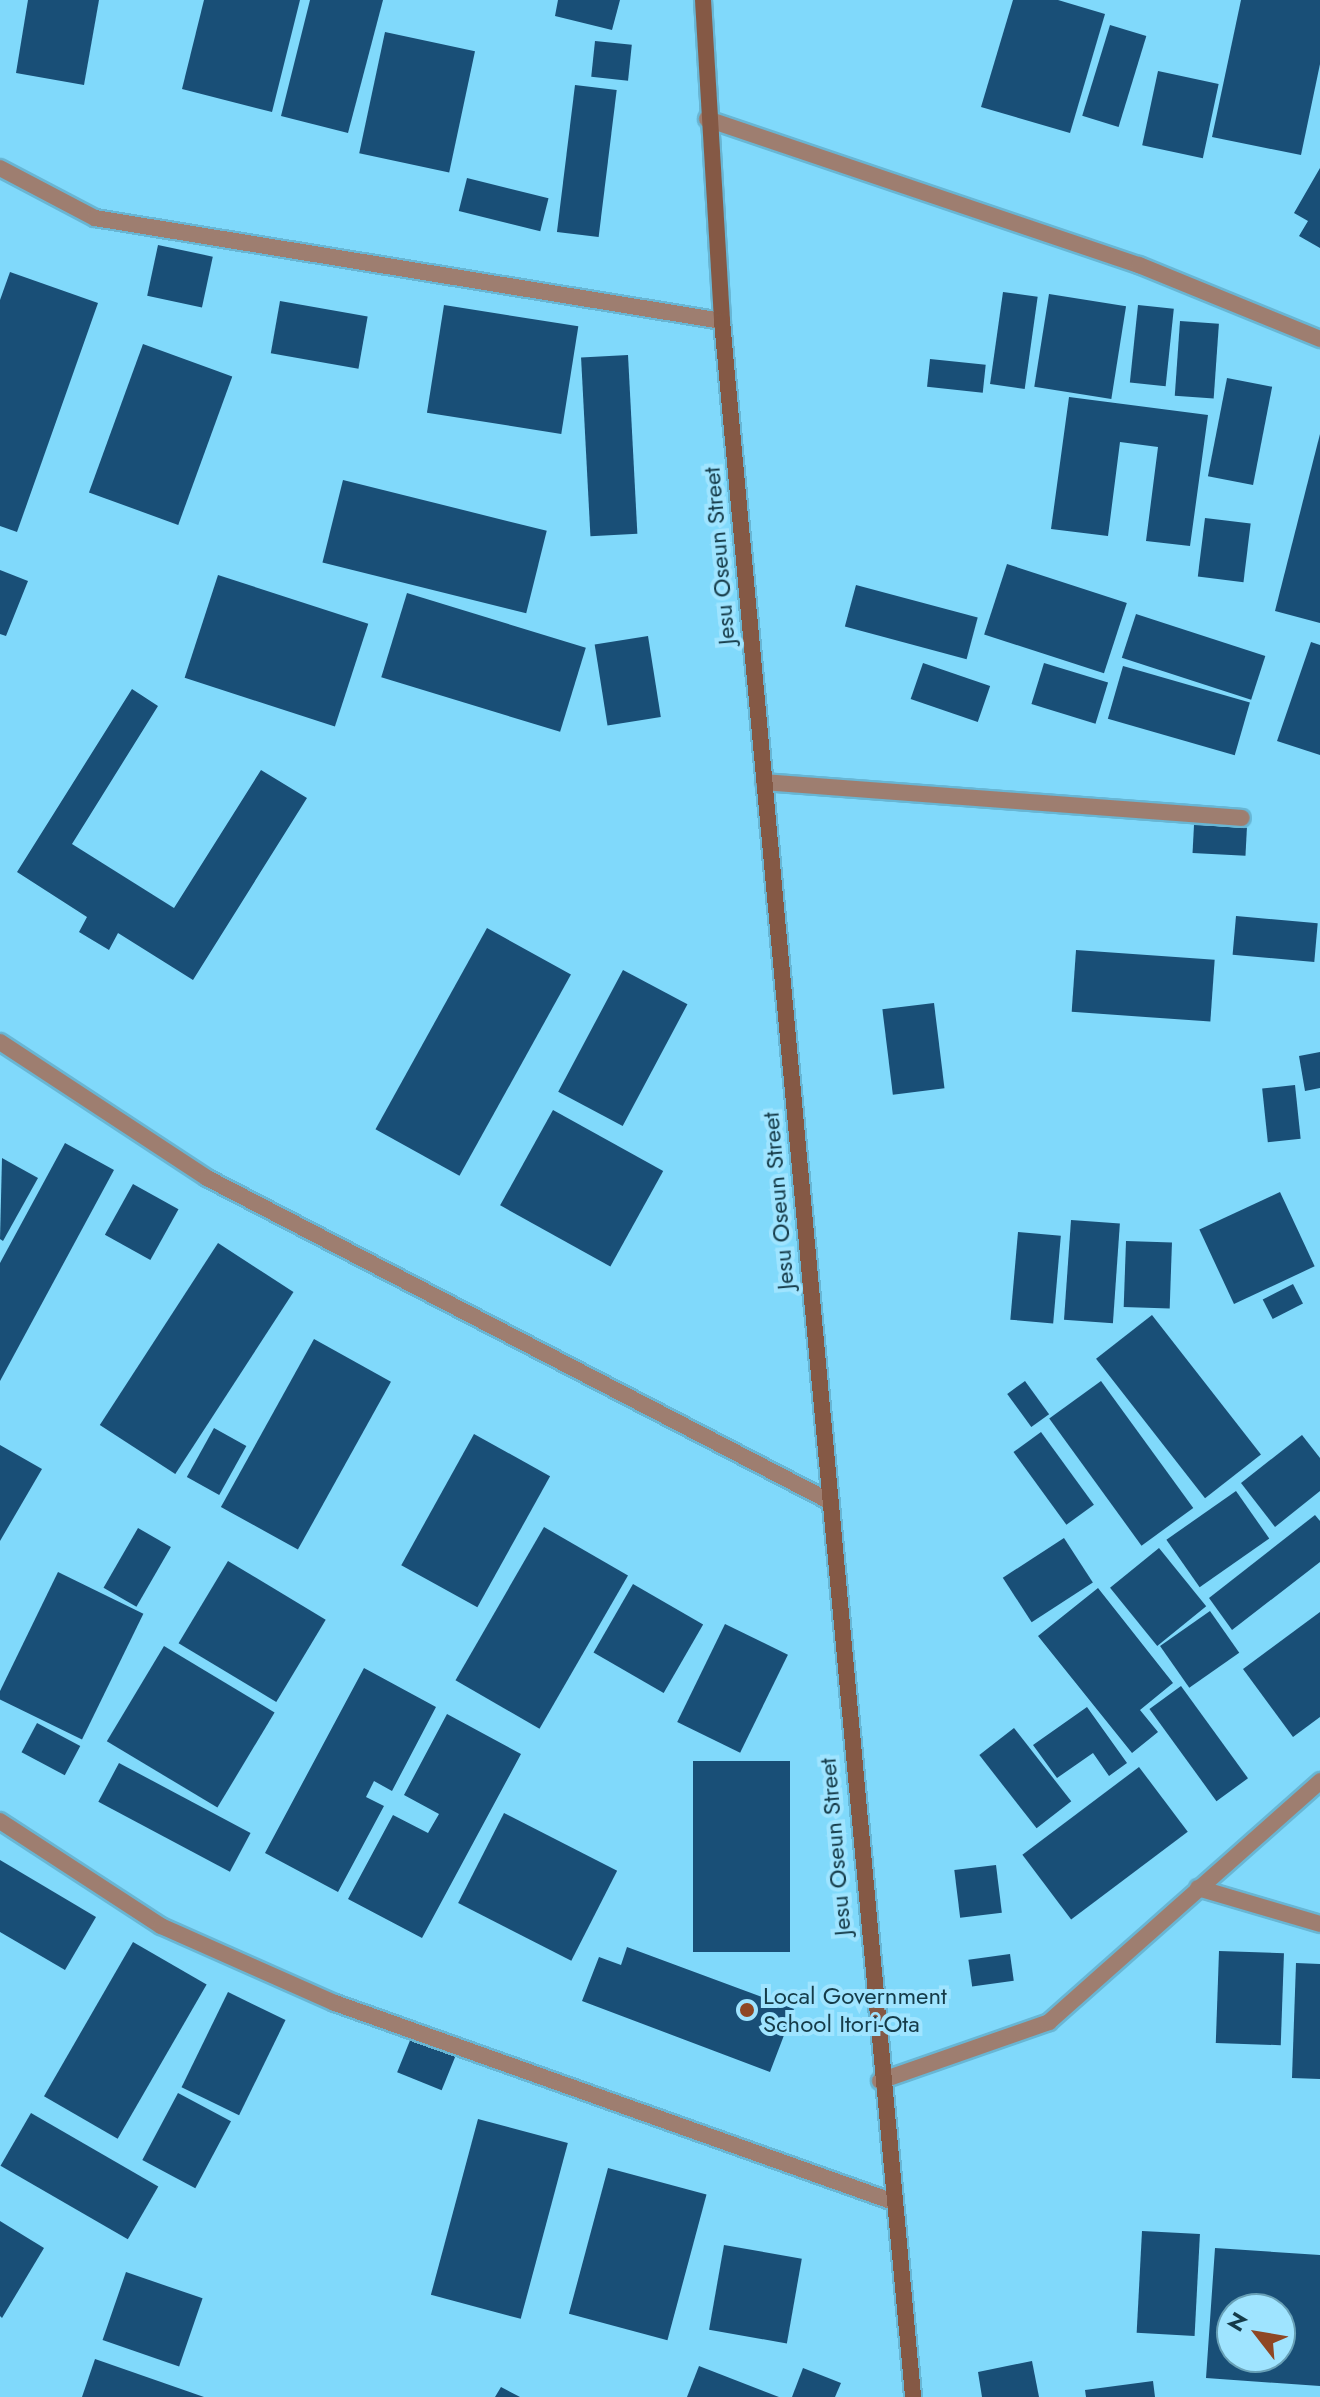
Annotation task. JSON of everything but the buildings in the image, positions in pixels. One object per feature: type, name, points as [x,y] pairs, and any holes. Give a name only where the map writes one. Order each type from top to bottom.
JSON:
[{"type":"main road","name":"Jesu Oseun Street","points":[[703,0],[707,119],[722,321],[880,2081],[913,2397]]},
{"type":"street","points":[[707,119],[1139,265],[1320,339]]},
{"type":"street","points":[[0,168],[95,218],[722,321]]},
{"type":"street","points":[[764,782],[1242,818]]},
{"type":"street","points":[[0,1042],[207,1178],[829,1501]]},
{"type":"street","points":[[880,2081],[1049,2022],[1320,1781]]},
{"type":"street","points":[[0,1821],[161,1926],[335,2003],[894,2202]]},
{"type":"street","points":[[1198,1888],[1320,1924]]},
{"type":"place","name":"Local Government School Itori-Ota","points":[[747,2010]]}]
